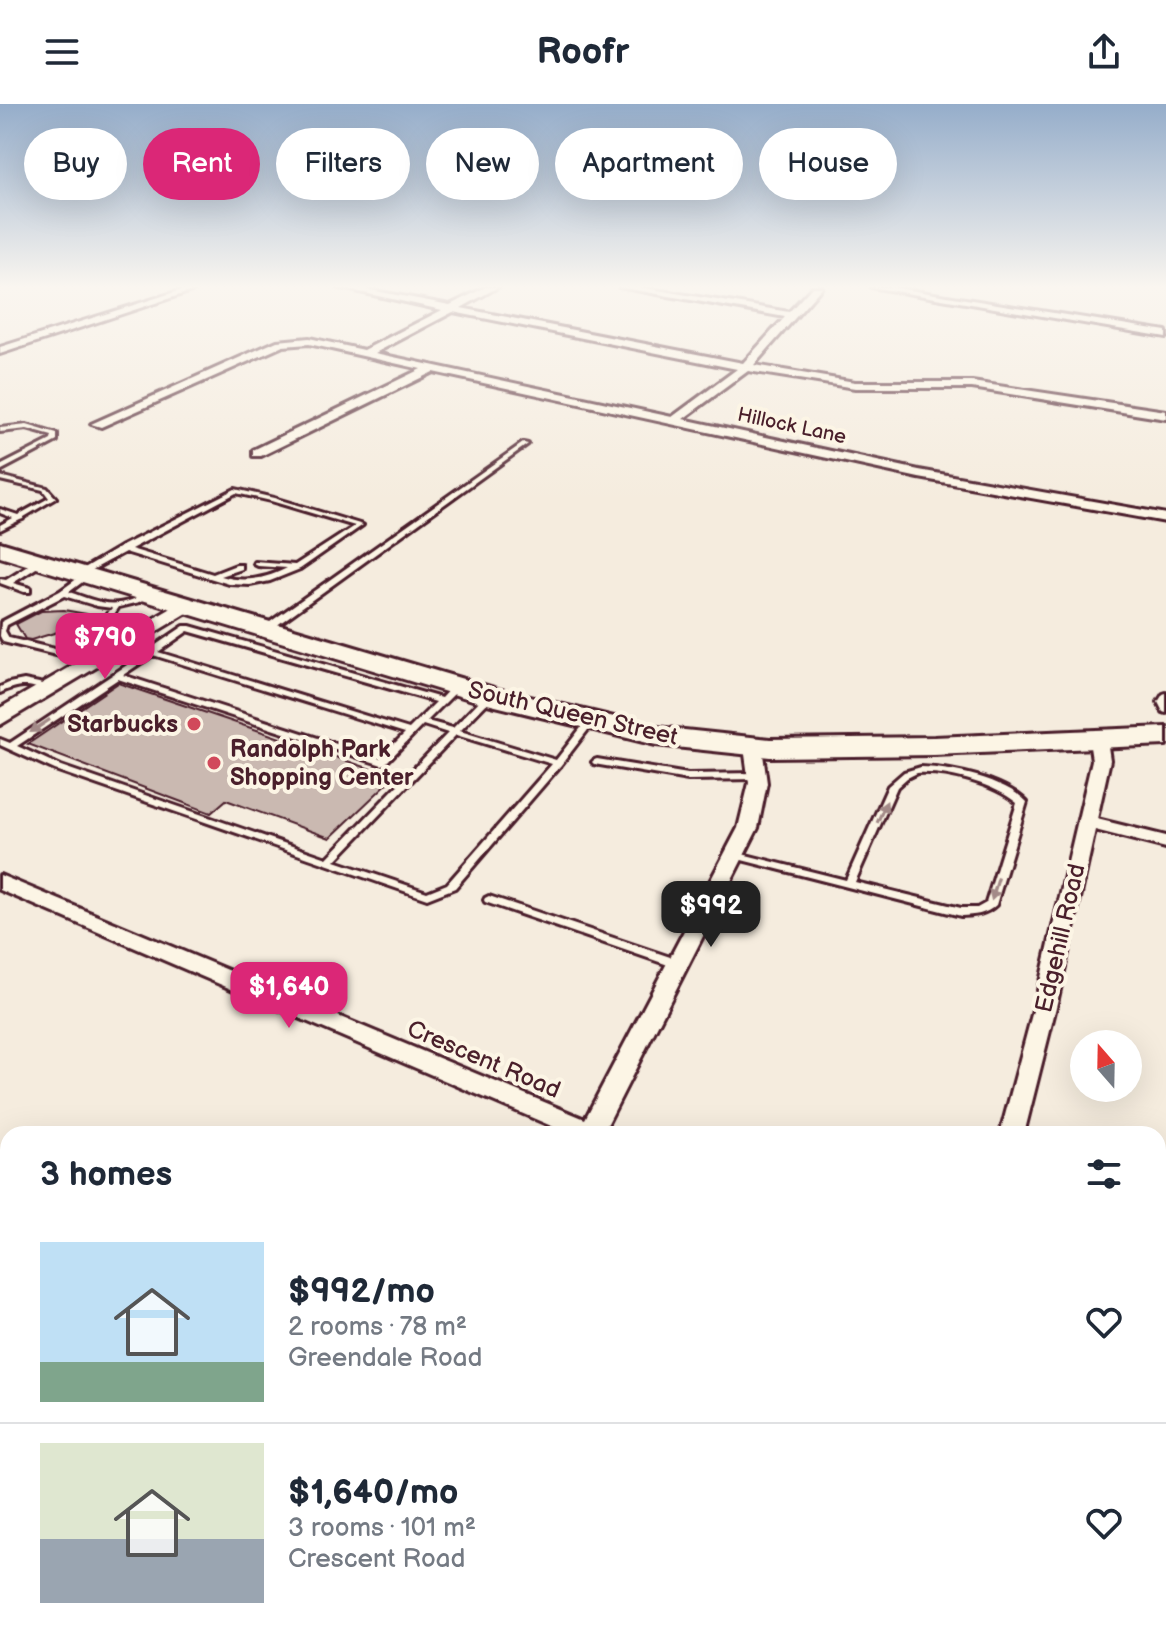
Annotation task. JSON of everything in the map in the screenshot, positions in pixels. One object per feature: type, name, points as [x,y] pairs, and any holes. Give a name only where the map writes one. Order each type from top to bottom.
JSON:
[{"type":"main road","name":"South Queen Street","points":[[1,545],[43,561],[77,580],[149,594],[266,629],[450,694],[489,696],[656,736],[753,747],[934,746],[1166,736]]},
{"type":"street","name":"Hillock Lane","points":[[97,424],[246,359]]},
{"type":"street","name":"Hillock Lane","points":[[385,359],[919,474],[1166,518]]},
{"type":"street","points":[[705,359],[855,385],[972,385],[1166,415]]},
{"type":"street","points":[[675,420],[753,359]]},
{"type":"street","points":[[257,453],[431,369]]},
{"type":"street","points":[[0,718],[187,605]]},
{"type":"street","name":"Edgehill Road","points":[[1014,1126],[1046,1003],[1101,760],[1098,740]]},
{"type":"street","points":[[596,1126],[752,816],[757,776],[753,747]]},
{"type":"street","points":[[1086,822],[1166,842]]},
{"type":"street","name":"Crescent Road","points":[[0,882],[575,1126]]},
{"type":"lane","points":[[0,430],[27,427],[55,435],[54,441],[0,469]]},
{"type":"lane","points":[[266,629],[525,444]]},
{"type":"lane","points":[[0,478],[45,489],[53,498],[21,518],[1,545]]},
{"type":"lane","points":[[93,662],[62,651],[29,648],[6,640],[1,631],[4,624],[123,549],[235,491],[285,502],[360,525],[297,567],[251,584],[123,549]]},
{"type":"lane","points":[[0,511],[21,518]]},
{"type":"lane","points":[[4,582],[43,561]]},
{"type":"lane","points":[[258,564],[297,567]]},
{"type":"lane","points":[[214,576],[239,567]]},
{"type":"lane","points":[[77,580],[116,608]]},
{"type":"lane","points":[[4,582],[27,590]]},
{"type":"lane","points":[[62,651],[101,627],[116,608],[134,604],[149,594]]},
{"type":"lane","points":[[5,744],[117,676],[187,628],[450,694]]},
{"type":"lane","points":[[124,644],[411,732]]},
{"type":"lane","points":[[117,676],[382,762],[450,694]]},
{"type":"lane","points":[[0,690],[17,682],[33,682],[48,689]]},
{"type":"lane","points":[[329,861],[489,696]]},
{"type":"lane","points":[[1166,696],[1162,702],[1166,710]]},
{"type":"lane","points":[[422,722],[558,763]]},
{"type":"lane","points":[[5,744],[58,768],[427,896],[451,886],[590,722]]},
{"type":"lane","points":[[597,762],[688,777],[757,776]]},
{"type":"lane","points":[[734,855],[961,912],[979,911],[991,905],[1022,802],[1014,793],[996,786],[925,769],[902,776],[893,786],[850,883]]},
{"type":"lane","points":[[489,900],[678,964]]},
{"type":"building","points":[[64,610],[86,614],[74,627],[31,640],[25,639],[16,624],[41,611]]},
{"type":"building","name":"Randolph Park Shopping Center","points":[[118,683],[394,777],[330,838],[226,800],[211,813],[28,744]]},
{"type":"place","name":"Starbucks","points":[[194,724]]},
{"type":"place","name":"Randolph Park Shopping Center","points":[[214,763]]}]
